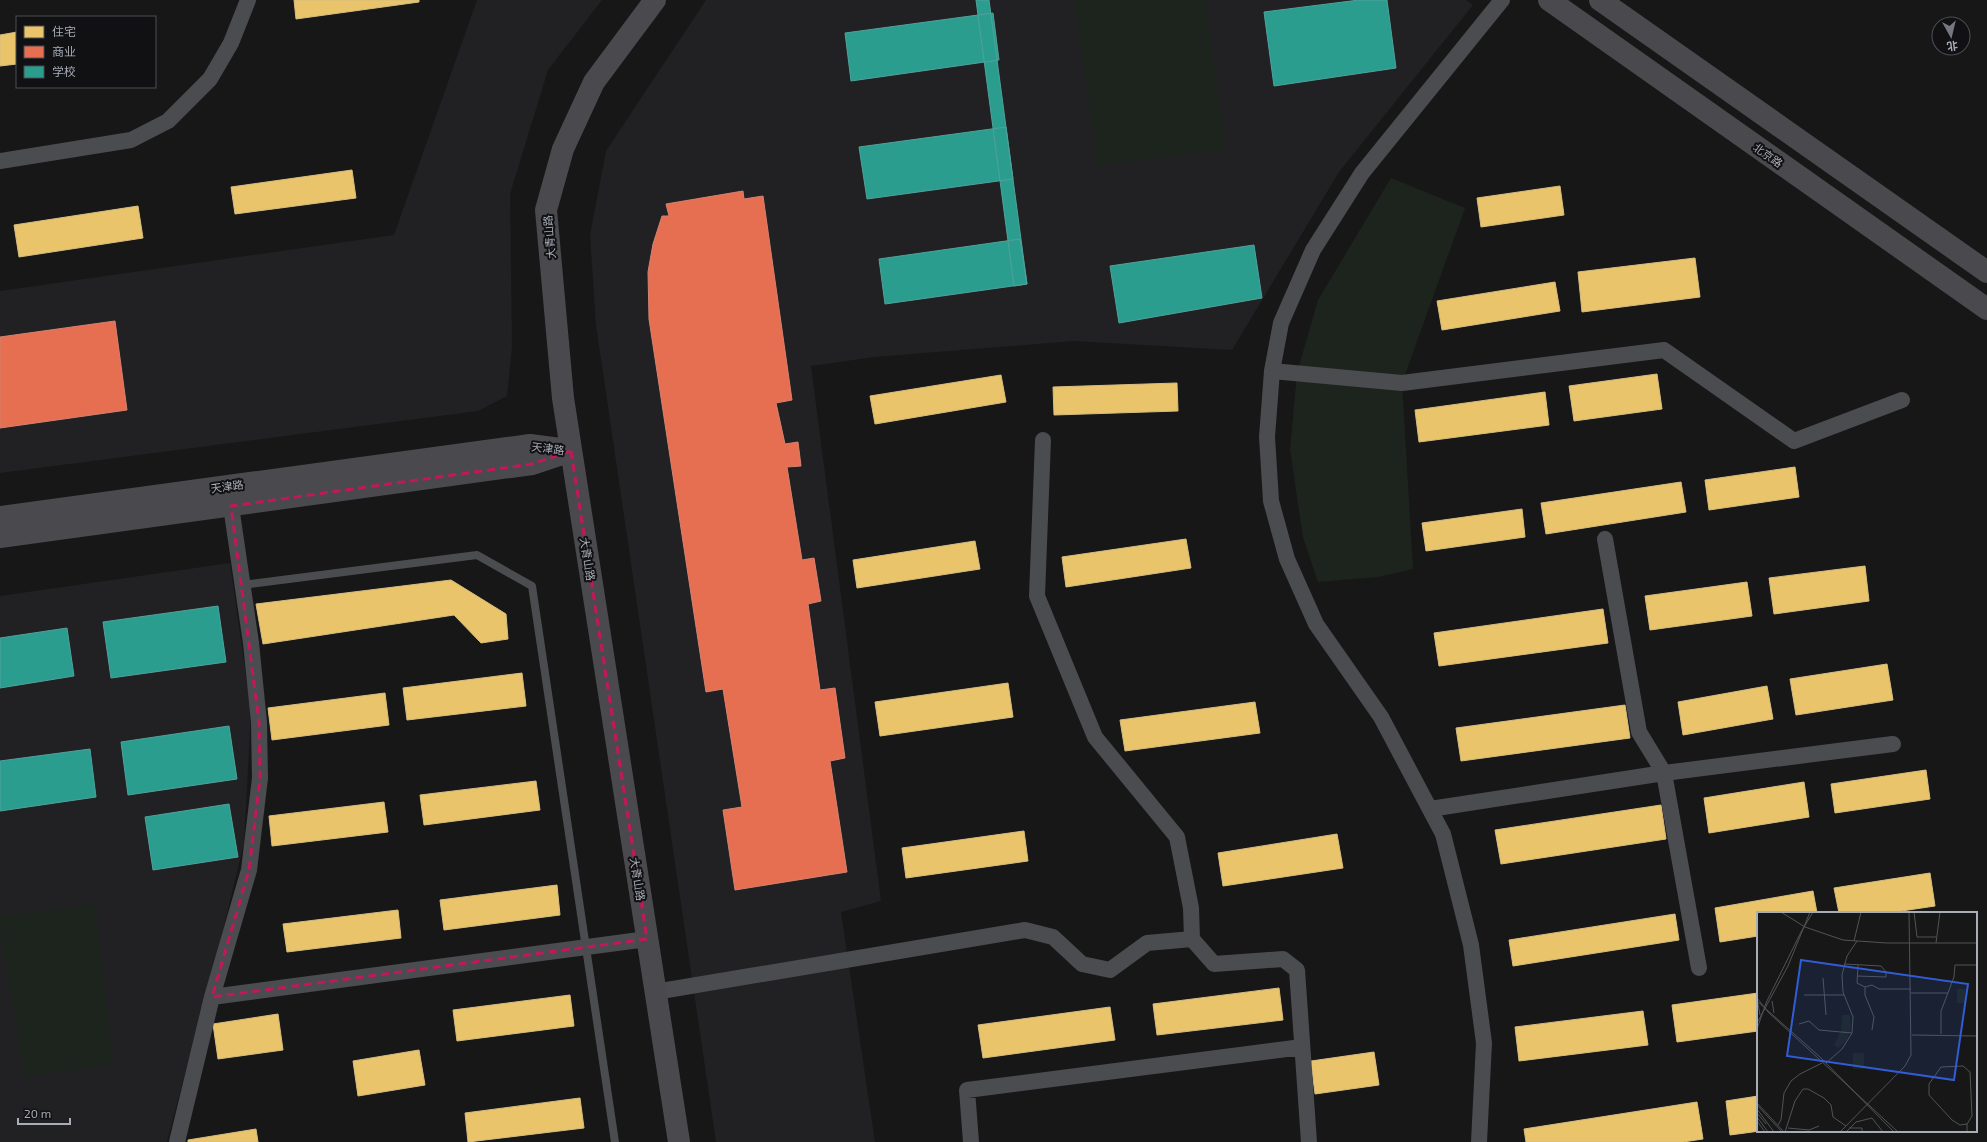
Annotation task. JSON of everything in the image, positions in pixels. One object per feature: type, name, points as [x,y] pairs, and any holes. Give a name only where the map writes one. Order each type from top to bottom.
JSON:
[{"type":"main road","name":"大青山路","points":[[655,0],[594,82],[563,149],[546,210],[563,398],[679,1142]]},
{"type":"main road","name":"北京路","points":[[1549,0],[1987,309]]},
{"type":"main road","points":[[1600,0],[1987,272]]},
{"type":"main road","name":"天津路","points":[[0,517],[530,445],[571,450]]},
{"type":"main road","name":"天津路","points":[[0,537],[532,464],[571,450]]},
{"type":"street","points":[[0,161],[131,140],[168,121],[210,79],[232,43],[248,0]]},
{"type":"street","points":[[1479,1142],[1484,1043],[1471,945],[1443,834],[1382,717],[1316,624],[1287,559],[1271,501],[1267,437],[1272,371],[1281,323],[1317,244],[1362,173],[1502,0]]},
{"type":"street","points":[[1272,371],[1402,383],[1664,350],[1794,441],[1902,400]]},
{"type":"street","points":[[1043,440],[1037,596],[1095,737],[1177,837],[1191,908],[1192,939],[1214,964],[1283,959],[1297,970],[1309,1142]]},
{"type":"street","points":[[177,1142],[212,997],[249,870],[260,778],[259,722],[231,506]]},
{"type":"street","points":[[1605,539],[1639,732],[1664,773],[1699,968]]},
{"type":"street","points":[[1430,809],[1664,773],[1893,744]]},
{"type":"street","points":[[655,992],[1025,930],[1053,937],[1082,964],[1110,970],[1147,943],[1192,939]]},
{"type":"street","points":[[212,997],[647,940]]},
{"type":"street","points":[[971,1142],[967,1090],[1302,1047]]},
{"type":"lane","points":[[242,584],[477,555],[532,586],[614,1142]]},
{"type":"highlighted area","points":[[571,451],[647,939],[212,997],[249,870],[260,778],[259,722],[231,506],[532,464]]},
{"type":"shaded area","points":[[477,0],[602,0],[548,70],[510,194],[512,347],[507,396],[478,411],[0,473],[0,291],[394,235]]},
{"type":"shaded area","points":[[706,0],[1466,0],[1473,5],[1339,172],[1232,350],[1074,341],[874,357],[811,366],[881,901],[841,912],[875,1142],[716,1142],[596,325],[590,235],[606,151]]},
{"type":"shaded area","points":[[1074,0],[1205,0],[1226,149],[1098,166]]},
{"type":"shaded area","points":[[1391,178],[1465,208],[1402,383],[1413,569],[1378,577],[1318,582],[1303,537],[1290,450],[1297,373],[1318,300]]},
{"type":"shaded area","points":[[230,563],[251,711],[244,843],[223,930],[167,1142],[0,1142],[0,596]]},
{"type":"shaded area","points":[[95,904],[114,1064],[25,1077],[0,933],[0,916]]},
{"type":"building: 住宅","points":[[294,0],[419,0],[419,2],[296,19]]},
{"type":"building: 住宅","points":[[16,32],[16,64],[0,66],[0,35]]},
{"type":"building: 住宅","points":[[352,170],[356,198],[235,214],[231,187]]},
{"type":"building: 住宅","points":[[1560,186],[1564,215],[1481,227],[1477,198]]},
{"type":"building: 住宅","points":[[138,206],[143,238],[19,257],[14,225]]},
{"type":"building: 住宅","points":[[1695,258],[1700,297],[1582,312],[1578,272]]},
{"type":"building: 住宅","points":[[1555,282],[1560,311],[1442,330],[1437,301]]},
{"type":"building: 住宅","points":[[1657,374],[1662,409],[1574,421],[1569,386]]},
{"type":"building: 住宅","points":[[1001,375],[1006,402],[875,424],[870,396]]},
{"type":"building: 住宅","points":[[1177,383],[1178,411],[1054,415],[1053,387]]},
{"type":"building: 住宅","points":[[1545,392],[1549,425],[1419,442],[1415,410]]},
{"type":"building: 住宅","points":[[1795,467],[1799,497],[1709,510],[1705,480]]},
{"type":"building: 住宅","points":[[1681,482],[1686,512],[1546,534],[1541,503]]},
{"type":"building: 住宅","points":[[1522,509],[1525,537],[1426,551],[1422,523]]},
{"type":"building: 住宅","points":[[1186,539],[1191,568],[1066,587],[1062,557]]},
{"type":"building: 住宅","points":[[975,541],[980,569],[857,588],[853,560]]},
{"type":"building: 住宅","points":[[1865,566],[1869,601],[1774,614],[1769,578]]},
{"type":"building: 住宅","points":[[451,580],[506,614],[508,639],[481,643],[454,615],[263,644],[256,604]]},
{"type":"building: 住宅","points":[[1747,582],[1752,616],[1650,630],[1645,596]]},
{"type":"building: 住宅","points":[[1603,609],[1608,643],[1439,666],[1434,633]]},
{"type":"building: 住宅","points":[[1887,664],[1893,700],[1796,715],[1790,679]]},
{"type":"building: 住宅","points":[[522,673],[526,706],[407,720],[403,688]]},
{"type":"building: 住宅","points":[[1008,683],[1013,717],[880,736],[875,702]]},
{"type":"building: 住宅","points":[[1767,686],[1773,719],[1683,735],[1678,702]]},
{"type":"building: 住宅","points":[[385,693],[389,725],[272,740],[268,708]]},
{"type":"building: 住宅","points":[[1255,702],[1260,733],[1125,751],[1120,720]]},
{"type":"building: 住宅","points":[[1625,705],[1630,738],[1461,761],[1456,728]]},
{"type":"building: 住宅","points":[[1926,770],[1930,799],[1835,813],[1831,784]]},
{"type":"building: 住宅","points":[[536,781],[540,810],[424,825],[420,795]]},
{"type":"building: 住宅","points":[[1804,782],[1809,817],[1709,833],[1704,798]]},
{"type":"building: 住宅","points":[[384,802],[388,832],[272,846],[269,816]]},
{"type":"building: 住宅","points":[[1661,805],[1666,839],[1501,864],[1495,830]]},
{"type":"building: 住宅","points":[[1024,831],[1028,861],[906,878],[902,848]]},
{"type":"building: 住宅","points":[[1337,834],[1343,868],[1223,886],[1218,853]]},
{"type":"building: 住宅","points":[[1930,873],[1935,906],[1895,912],[1839,912],[1834,888]]},
{"type":"building: 住宅","points":[[557,885],[560,915],[444,930],[440,900]]},
{"type":"building: 住宅","points":[[1813,891],[1817,912],[1757,912],[1757,936],[1720,942],[1715,908]]},
{"type":"building: 住宅","points":[[398,910],[401,938],[287,952],[283,924]]},
{"type":"building: 住宅","points":[[1675,914],[1679,940],[1513,966],[1509,940]]},
{"type":"building: 住宅","points":[[1279,988],[1283,1020],[1157,1035],[1153,1004]]},
{"type":"building: 住宅","points":[[1757,993],[1757,1031],[1677,1042],[1672,1005]]},
{"type":"building: 住宅","points":[[570,995],[574,1026],[457,1041],[453,1010]]},
{"type":"building: 住宅","points":[[1110,1007],[1115,1040],[983,1058],[978,1025]]},
{"type":"building: 住宅","points":[[1643,1011],[1648,1045],[1519,1061],[1515,1027]]},
{"type":"building: 住宅","points":[[278,1014],[283,1050],[218,1059],[213,1024]]},
{"type":"building: 住宅","points":[[419,1050],[425,1085],[358,1096],[353,1061]]},
{"type":"building: 住宅","points":[[1374,1052],[1379,1085],[1315,1094],[1311,1061]]},
{"type":"building: 住宅","points":[[1757,1096],[1757,1131],[1730,1135],[1726,1101]]},
{"type":"building: 住宅","points":[[580,1098],[584,1128],[468,1142],[465,1113]]},
{"type":"building: 住宅","points":[[1697,1102],[1703,1139],[1683,1142],[1526,1142],[1524,1129]]},
{"type":"building: 住宅","points":[[256,1129],[258,1142],[188,1142],[188,1140]]},
{"type":"building: 商业","points":[[743,191],[744,199],[763,196],[792,400],[776,403],[785,444],[798,442],[801,466],[787,467],[802,560],[814,558],[821,601],[808,604],[820,690],[835,688],[845,758],[830,761],[847,872],[735,890],[723,810],[742,807],[723,689],[706,692],[649,319],[648,272],[653,244],[662,216],[669,216],[666,204]]},
{"type":"building: 商业","points":[[115,321],[127,410],[0,428],[0,337]]},
{"type":"building: 学校","points":[[976,0],[989,0],[1027,284],[1014,286]]},
{"type":"building: 学校","points":[[1359,0],[1387,0],[1396,68],[1274,86],[1264,12]]},
{"type":"building: 学校","points":[[993,13],[999,60],[851,81],[845,33]]},
{"type":"building: 学校","points":[[1006,127],[1013,179],[867,199],[859,147]]},
{"type":"building: 学校","points":[[1020,239],[1027,284],[885,304],[879,259]]},
{"type":"building: 学校","points":[[1254,245],[1262,298],[1119,323],[1110,266]]},
{"type":"building: 学校","points":[[218,606],[226,662],[111,678],[103,622]]},
{"type":"building: 学校","points":[[67,628],[74,676],[0,688],[0,638]]},
{"type":"building: 学校","points":[[229,726],[237,779],[128,795],[121,742]]},
{"type":"building: 学校","points":[[90,749],[96,797],[0,811],[0,761]]},
{"type":"building: 学校","points":[[229,804],[238,857],[153,870],[145,817]]}]
